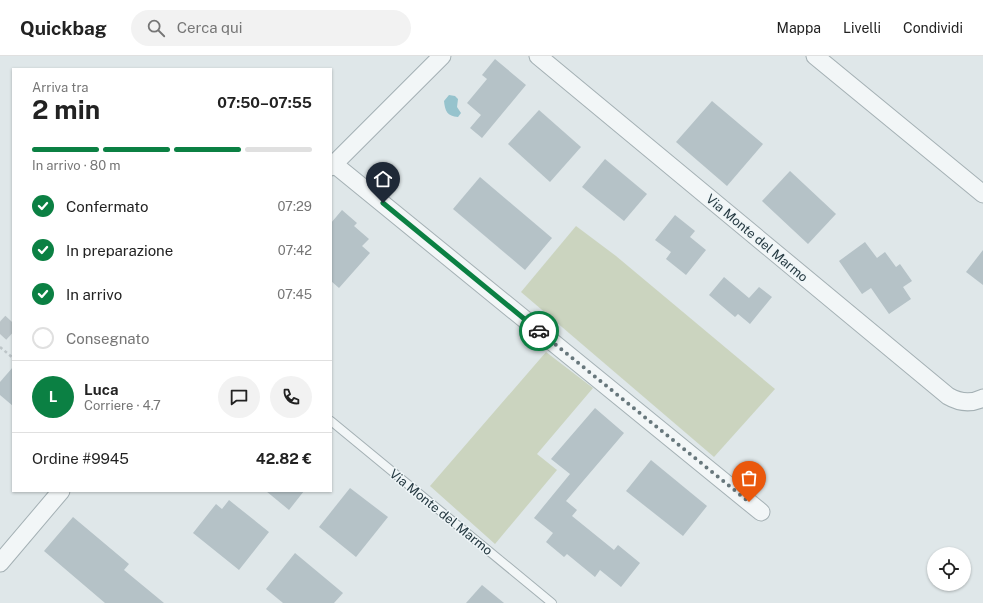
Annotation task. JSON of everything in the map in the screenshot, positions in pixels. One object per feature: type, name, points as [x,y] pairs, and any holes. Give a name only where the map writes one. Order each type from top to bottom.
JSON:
[{"type":"street","points":[[442,56],[332,165],[761,512]]},
{"type":"street","name":"Via Monte del Marmo","points":[[538,56],[948,396],[964,402],[970,402],[983,398]]},
{"type":"street","points":[[815,56],[983,194]]},
{"type":"street","points":[[0,563],[60,492]]},
{"type":"lane","name":"Via Monte del Marmo","points":[[332,422],[552,603]]},
{"type":"path","points":[[0,347],[12,357]]},
{"type":"green space","points":[[576,226],[616,256],[775,389],[714,457],[521,292]]},
{"type":"green space","points":[[546,352],[593,388],[537,454],[557,470],[495,544],[430,486]]},
{"type":"water","points":[[449,95],[455,96],[458,99],[457,107],[461,113],[458,117],[449,114],[445,108],[444,101]]},
{"type":"building","points":[[495,59],[526,85],[482,138],[470,128],[481,115],[467,103],[487,79],[482,75]]},
{"type":"building","points":[[712,101],[763,144],[727,186],[676,142]]},
{"type":"building","points":[[539,110],[581,147],[550,182],[508,144]]},
{"type":"building","points":[[605,159],[647,194],[624,221],[582,187]]},
{"type":"building","points":[[790,171],[836,214],[808,244],[762,201]]},
{"type":"building","points":[[480,177],[552,238],[525,270],[453,209]]},
{"type":"building","points":[[342,210],[357,223],[354,226],[369,239],[362,246],[370,253],[339,288],[332,282],[332,222]]},
{"type":"building","points":[[675,215],[695,231],[690,237],[706,250],[686,275],[666,259],[671,252],[655,240]]},
{"type":"building","points":[[865,242],[877,258],[885,252],[896,267],[900,264],[912,281],[903,287],[911,299],[889,314],[871,288],[862,294],[839,261]]},
{"type":"building","points":[[983,250],[983,285],[966,272]]},
{"type":"building","points":[[724,277],[749,298],[759,287],[772,297],[750,324],[738,314],[735,317],[709,295]]},
{"type":"building","points":[[12,368],[12,405],[0,395],[0,382]]},
{"type":"building","points":[[595,408],[624,433],[566,501],[577,510],[572,516],[614,550],[618,545],[640,563],[621,587],[600,570],[595,577],[567,554],[564,557],[546,542],[553,533],[534,518],[570,474],[551,459]]},
{"type":"building","points":[[651,460],[707,506],[683,536],[626,491]]},
{"type":"building","points":[[350,488],[388,517],[356,557],[319,527]]},
{"type":"building","points":[[267,492],[303,492],[289,510]]},
{"type":"building","points":[[229,500],[269,532],[239,570],[193,533],[216,504],[222,509]]},
{"type":"building","points":[[73,517],[129,564],[124,570],[164,603],[105,603],[44,551]]},
{"type":"building","points":[[295,553],[343,593],[334,603],[283,603],[266,589]]},
{"type":"building","points":[[482,585],[504,603],[466,603]]},
{"type":"tunnel","points":[[0,334],[12,321]]},
{"type":"way so far","points":[[539,331],[749,502]]},
{"type":"route","points":[[383,203],[539,331]]}]
